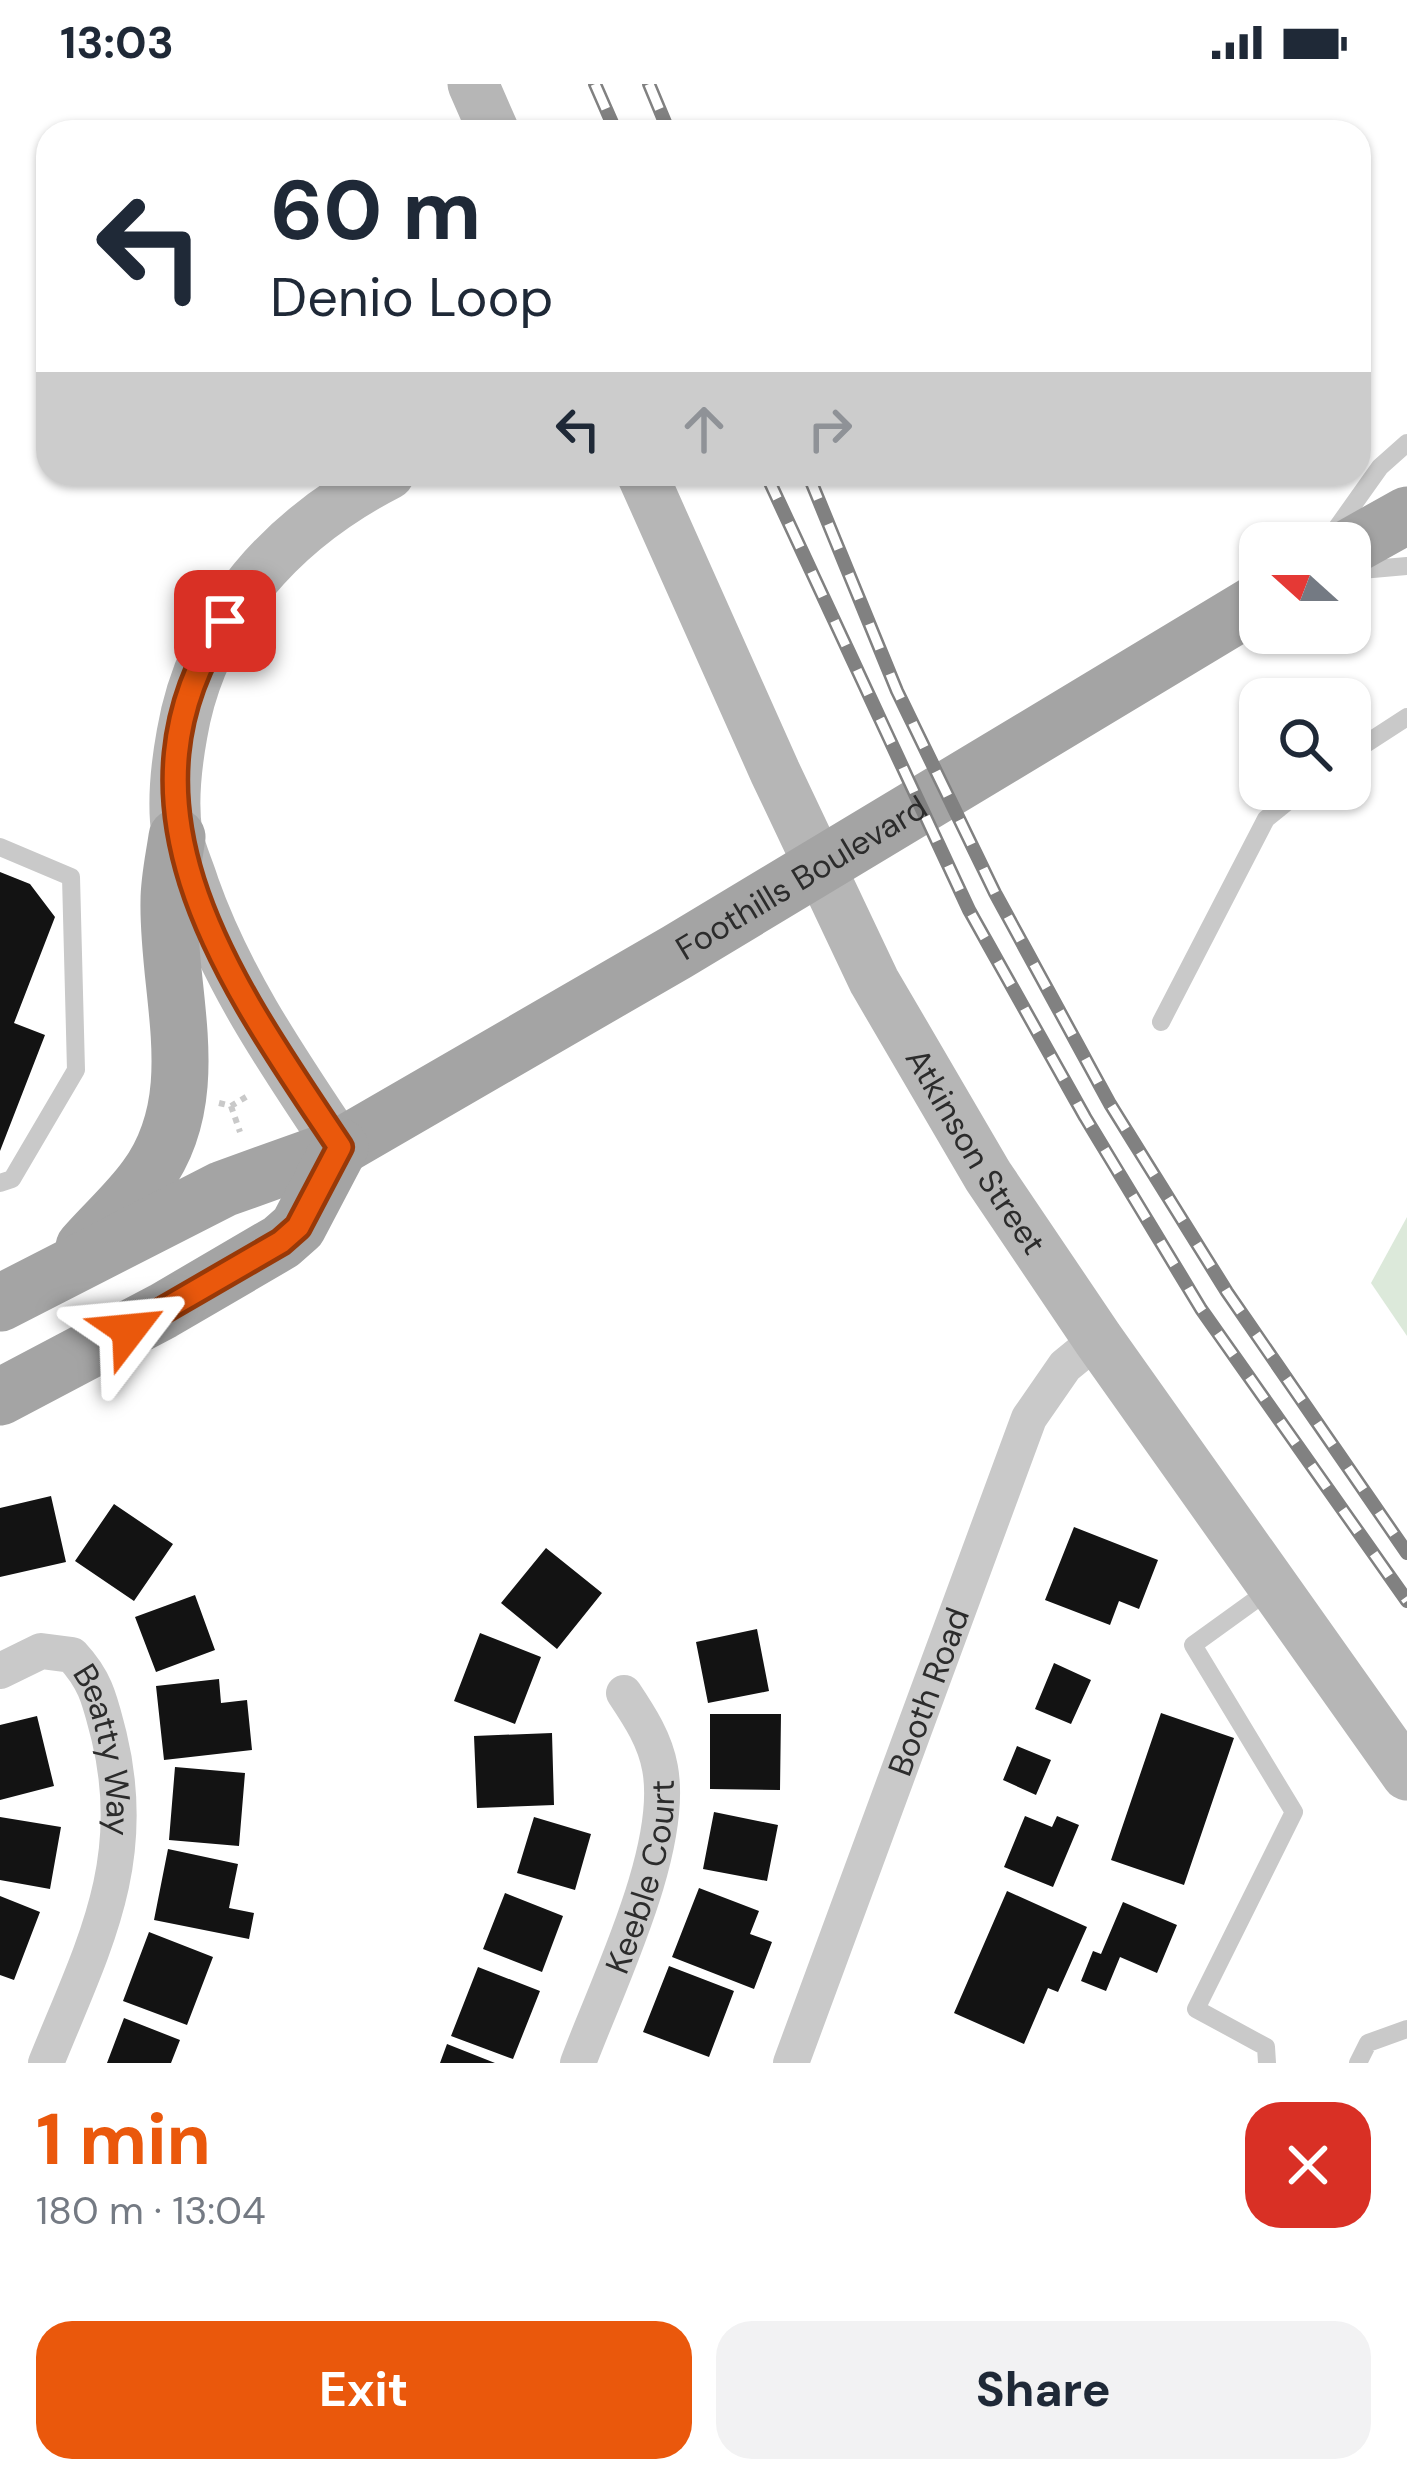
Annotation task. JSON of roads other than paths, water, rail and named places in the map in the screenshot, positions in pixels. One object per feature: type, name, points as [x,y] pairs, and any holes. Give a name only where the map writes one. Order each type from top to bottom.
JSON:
[{"type":"main road","points":[[473,84],[489,120]]},
{"type":"main road","points":[[61,1272],[146,1178],[176,1108],[181,1066],[168,899],[177,837],[177,758],[185,713],[207,647],[268,562],[315,520],[370,486]]},
{"type":"main road","name":"Atkinson Street","points":[[647,486],[874,981],[988,1176],[1407,1775]]},
{"type":"main road","points":[[1371,536],[1407,515]]},
{"type":"main road","name":"Foothills Boulevard","points":[[0,1303],[223,1189],[340,1147],[677,952],[1239,614]]},
{"type":"main road","points":[[0,1397],[281,1242],[298,1227],[340,1147],[241,993],[212,934],[177,837]]},
{"type":"street","name":"Booth Road","points":[[791,2063],[1029,1418],[1065,1366],[1098,1339]]},
{"type":"street","name":"Beatty Way","points":[[0,1671],[41,1651],[72,1655],[93,1678],[118,1786],[119,1852],[112,1890],[46,2063]]},
{"type":"street","name":"Keeble Court","points":[[578,2063],[638,1904],[661,1824],[663,1798],[653,1741],[624,1693]]},
{"type":"lane","points":[[1371,479],[1407,443]]},
{"type":"lane","points":[[1341,522],[1366,486]]},
{"type":"lane","points":[[1371,569],[1407,566]]},
{"type":"lane","points":[[1371,740],[1407,717]]},
{"type":"lane","points":[[1161,1022],[1266,819],[1277,810]]},
{"type":"lane","points":[[0,848],[71,877],[76,1070],[12,1179],[0,1184]]},
{"type":"lane","points":[[1268,2063],[1266,2047],[1196,2009],[1294,1812],[1193,1645],[1275,1586]]},
{"type":"lane","points":[[1358,2063],[1369,2043],[1407,2029]]},
{"type":"railway","points":[[595,84],[611,120]]},
{"type":"railway","points":[[649,84],[664,120]]},
{"type":"railway","points":[[772,486],[969,910],[1085,1117],[1201,1309],[1407,1601]]},
{"type":"railway","points":[[813,486],[897,691],[995,893],[1110,1104],[1227,1292],[1407,1553]]}]
